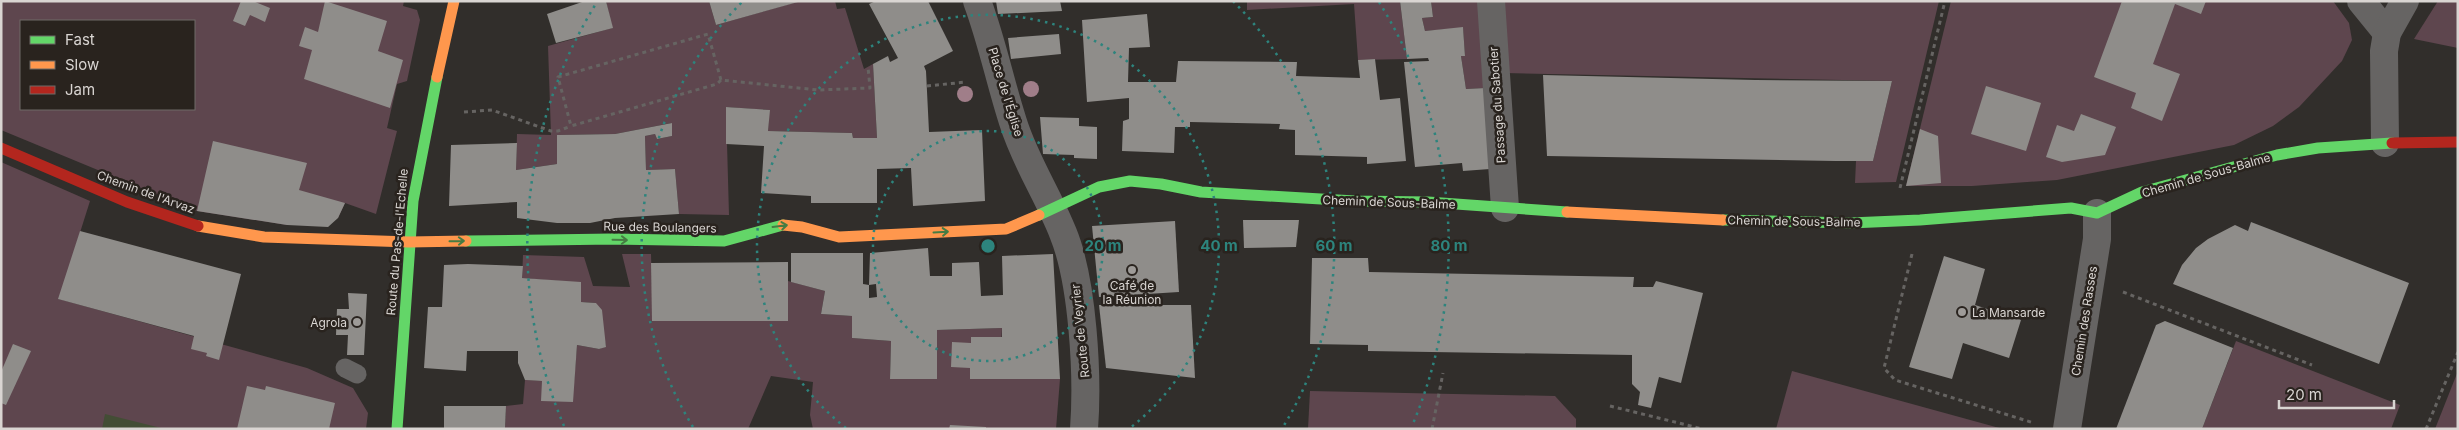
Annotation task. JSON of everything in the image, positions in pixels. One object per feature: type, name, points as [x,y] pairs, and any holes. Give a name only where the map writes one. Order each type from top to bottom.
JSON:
[{"type":"street","name":"Route du Pas-de-l'Echelle","points":[[397,429],[409,242],[418,164],[454,1]]},
{"type":"street","name":"Place de l'Église","points":[[977,1],[1013,123],[1052,208]]},
{"type":"street","name":"Passage du Sabotier","points":[[1491,1],[1505,208]]},
{"type":"street","points":[[2360,1],[2387,33]]},
{"type":"street","points":[[2385,143],[2384,51],[2387,33],[2405,1]]},
{"type":"street","name":"Chemin de Sous-Balme","points":[[1052,208],[1105,183],[1122,180],[1151,181],[1201,192],[1804,223],[1920,220],[2070,208],[2098,213],[2142,192],[2277,155],[2318,148],[2385,143],[2458,142]]},
{"type":"street","name":"Chemin de l'Arvaz","points":[[1,148],[127,202],[194,225],[264,237],[409,242]]},
{"type":"street","name":"Rue des Boulangers","points":[[409,242],[724,241],[765,228],[789,225],[839,237],[1006,228],[1028,222],[1052,208]]},
{"type":"street","name":"Route de Veyrier","points":[[1052,208],[1064,234],[1080,308],[1086,404],[1084,429]]},
{"type":"street","name":"Chemin des Rasses","points":[[2067,429],[2096,247],[2098,213]]},
{"type":"path","points":[[1900,191],[1945,1]]},
{"type":"path","points":[[571,126],[558,77],[708,34],[721,80]]},
{"type":"path","points":[[721,80],[818,90],[872,88],[868,67]]},
{"type":"path","points":[[459,112],[492,110],[551,131],[558,131],[718,84],[721,80]]},
{"type":"path","points":[[1920,220],[1884,368],[1895,380],[2039,424]]},
{"type":"path","points":[[2122,292],[2312,364]]},
{"type":"path","points":[[2426,429],[2458,352]]},
{"type":"path","points":[[1432,429],[1443,373]]},
{"type":"path","points":[[1610,406],[1703,429]]},
{"type":"shaded area","points":[[1,1],[404,1],[403,6],[417,10],[420,20],[407,81],[397,84],[387,128],[397,131],[376,214],[345,203],[338,218],[287,225],[197,211],[1,130]]},
{"type":"shaded area","points":[[606,1],[709,1],[716,25],[800,1],[835,1],[837,9],[845,8],[864,69],[873,64],[877,138],[853,138],[852,133],[768,131],[769,110],[726,107],[729,215],[679,214],[675,169],[646,170],[645,136],[655,134],[657,139],[672,136],[672,123],[615,134],[557,135],[557,164],[516,170],[517,134],[551,135],[548,46],[612,28]]},
{"type":"shaded area","points":[[1247,1],[1400,1],[1407,59],[1358,60],[1354,4],[1247,10]]},
{"type":"shaded area","points":[[1431,1],[1480,1],[1485,88],[1466,89],[1461,56],[1465,56],[1463,28],[1425,31],[1422,18],[1433,17]]},
{"type":"shaded area","points":[[1500,1],[1939,1],[1896,182],[1855,183],[1856,161],[1873,161],[1892,81],[1505,73]]},
{"type":"shaded area","points":[[1951,1],[2333,1],[2349,23],[2352,40],[2342,61],[2299,107],[2273,126],[2234,145],[2057,180],[1972,186],[1906,186]]},
{"type":"shaded area","points":[[2438,1],[2458,1],[2458,48],[2414,39]]},
{"type":"shaded area","points":[[1,162],[90,201],[59,299],[307,368],[353,388],[368,413],[366,429],[1,429]]},
{"type":"shaded area","points":[[622,254],[651,254],[653,321],[788,321],[788,281],[825,291],[821,314],[852,316],[852,338],[891,341],[890,379],[937,379],[937,330],[1002,328],[999,379],[1060,379],[1056,429],[813,429],[810,415],[813,382],[771,376],[748,429],[505,429],[506,406],[523,404],[525,380],[574,382],[577,345],[599,349],[606,346],[596,303],[581,302],[581,283],[522,278],[523,255],[584,257],[593,286],[630,287]]},
{"type":"shaded area","points":[[2236,341],[2400,405],[2391,429],[2202,429]]},
{"type":"shaded area","points":[[1792,371],[2003,429],[1776,429]]},
{"type":"shaded area","points":[[2458,371],[2458,429],[2435,429]]},
{"type":"shaded area","points":[[1310,391],[1555,396],[1576,419],[1576,429],[1308,429]]},
{"type":"shaded area","points":[[105,414],[161,428],[102,429]]},
{"type":"building","points":[[241,1],[253,1],[270,8],[265,22],[250,15],[245,26],[233,21]]},
{"type":"building","points":[[325,1],[387,21],[378,51],[403,60],[390,108],[304,79],[312,50],[299,46],[305,27],[318,32]]},
{"type":"building","points":[[585,1],[606,1],[613,28],[556,43],[547,14]]},
{"type":"building","points":[[709,1],[798,1],[798,2],[716,25]]},
{"type":"building","points":[[876,1],[928,1],[953,51],[924,66],[926,71],[929,132],[982,130],[985,201],[913,206],[911,168],[877,169],[877,203],[811,203],[811,196],[761,193],[764,146],[726,144],[726,107],[770,110],[768,131],[852,133],[853,138],[877,138],[873,64],[888,56],[890,62],[898,58],[869,4]]},
{"type":"building","points":[[996,1],[1060,1],[1062,11],[998,14]]},
{"type":"building","points":[[1400,1],[1431,1],[1433,17],[1422,18],[1425,31],[1463,27],[1465,56],[1461,56],[1466,89],[1485,88],[1490,169],[1463,171],[1462,163],[1415,167],[1404,62],[1429,61],[1428,58],[1407,59]]},
{"type":"building","points":[[2122,1],[2206,1],[2201,14],[2175,4],[2153,64],[2180,74],[2162,121],[2131,108],[2136,93],[2094,77]]},
{"type":"building","points":[[1147,14],[1150,47],[1129,48],[1128,82],[1176,82],[1178,61],[1297,62],[1296,76],[1360,78],[1358,60],[1375,59],[1380,100],[1400,98],[1406,161],[1367,164],[1367,157],[1295,155],[1295,130],[1279,129],[1280,124],[1190,122],[1190,127],[1175,127],[1174,153],[1122,151],[1123,121],[1129,119],[1129,98],[1087,102],[1082,20]]},
{"type":"building","points":[[1059,34],[1061,54],[1011,59],[1008,38]]},
{"type":"building","points":[[1543,75],[1892,81],[1873,161],[1835,161],[1547,156]]},
{"type":"building","points":[[1986,86],[2041,103],[2026,151],[1971,134]]},
{"type":"building","points":[[2081,114],[2116,127],[2105,155],[2062,162],[2046,157],[2057,125],[2074,131]]},
{"type":"building","points":[[1040,117],[1079,118],[1079,126],[1097,127],[1097,159],[1074,158],[1074,155],[1043,154]]},
{"type":"building","points":[[672,123],[672,136],[657,139],[655,134],[645,136],[646,170],[675,169],[679,214],[615,218],[590,223],[557,223],[517,218],[517,202],[449,206],[451,145],[517,143],[516,170],[557,164],[557,135],[615,134]]},
{"type":"building","points":[[1920,129],[1938,136],[1941,183],[1906,186]]},
{"type":"building","points":[[213,141],[307,163],[299,190],[345,203],[338,218],[328,227],[287,225],[197,211]]},
{"type":"building","points":[[1243,220],[1299,220],[1296,247],[1244,248]]},
{"type":"building","points":[[1175,221],[1179,292],[1099,297],[1092,226]]},
{"type":"building","points":[[2251,222],[2409,283],[2379,364],[2173,284],[2182,265],[2196,248],[2208,239],[2235,225],[2248,231]]},
{"type":"building","points":[[80,231],[241,274],[219,360],[206,356],[207,353],[191,349],[194,336],[58,299]]},
{"type":"building","points":[[928,248],[930,276],[952,276],[952,263],[979,262],[981,296],[1003,295],[1002,256],[1053,254],[1060,379],[970,379],[970,368],[951,367],[952,342],[971,343],[971,337],[1002,337],[1002,328],[937,330],[937,379],[890,379],[891,341],[852,338],[852,316],[821,314],[825,291],[791,282],[791,253],[863,253],[863,284],[869,285],[870,253]],"holes":[[[876,284],[877,297],[869,298],[869,285]]]},
{"type":"building","name":"La Mansarde","points":[[1944,256],[1985,269],[1975,305],[2021,320],[2009,358],[1963,343],[1952,379],[1909,367]]},
{"type":"building","points":[[1312,258],[1368,258],[1369,272],[1634,277],[1633,287],[1653,287],[1656,281],[1703,293],[1681,383],[1659,377],[1651,408],[1638,405],[1640,392],[1632,384],[1632,355],[1368,351],[1368,345],[1310,344]]},
{"type":"building","points":[[788,262],[788,321],[652,321],[651,263]]},
{"type":"building","points":[[444,265],[523,266],[522,278],[581,282],[581,302],[596,303],[602,310],[606,347],[599,349],[577,345],[573,402],[541,401],[542,381],[525,380],[518,363],[518,351],[467,351],[466,371],[424,368],[428,307],[442,307]]},
{"type":"building","name":"Agrola","points":[[348,293],[367,294],[364,355],[347,355],[348,335],[336,335],[337,309],[349,309]]},
{"type":"building","points":[[1099,305],[1191,305],[1195,378],[1106,368]]},
{"type":"building","points":[[2165,321],[2233,348],[2202,429],[2116,429],[2156,325]]},
{"type":"building","points":[[13,344],[31,351],[6,405],[1,403],[1,372]]},
{"type":"building","points":[[247,386],[265,390],[266,386],[335,403],[329,429],[237,429]]},
{"type":"building","points":[[444,406],[506,406],[505,429],[444,429]]},
{"type":"building","points":[[950,425],[986,427],[986,429],[949,429]]},
{"type":"traffic: fast","points":[[397,429],[413,201],[437,77]]},
{"type":"traffic: fast","points":[[1723,220],[1850,223],[1920,220],[2071,208],[2097,213],[2142,192],[2277,155],[2318,148],[2392,143]]},
{"type":"traffic: fast","points":[[1039,215],[1099,187],[1130,181],[1161,184],[1201,192],[1355,201],[1428,202],[1567,212]]},
{"type":"traffic: fast","points":[[466,241],[613,239],[724,241],[783,225]]},
{"type":"traffic: slow","points":[[437,77],[454,1]]},
{"type":"traffic: slow","points":[[1567,212],[1723,220]]},
{"type":"traffic: slow","points":[[783,225],[802,227],[839,237],[1006,229],[1039,215]]},
{"type":"traffic: slow","points":[[198,226],[264,237],[409,242],[466,241]]},
{"type":"traffic: jam","points":[[2392,143],[2458,142]]},
{"type":"traffic: jam","points":[[1,148],[127,202],[198,226]]},
{"type":"place","name":"Café de la Réunion","points":[[1132,270]]},
{"type":"place","name":"La Mansarde","points":[[1962,312]]},
{"type":"place","name":"Agrola","points":[[357,322]]}]
